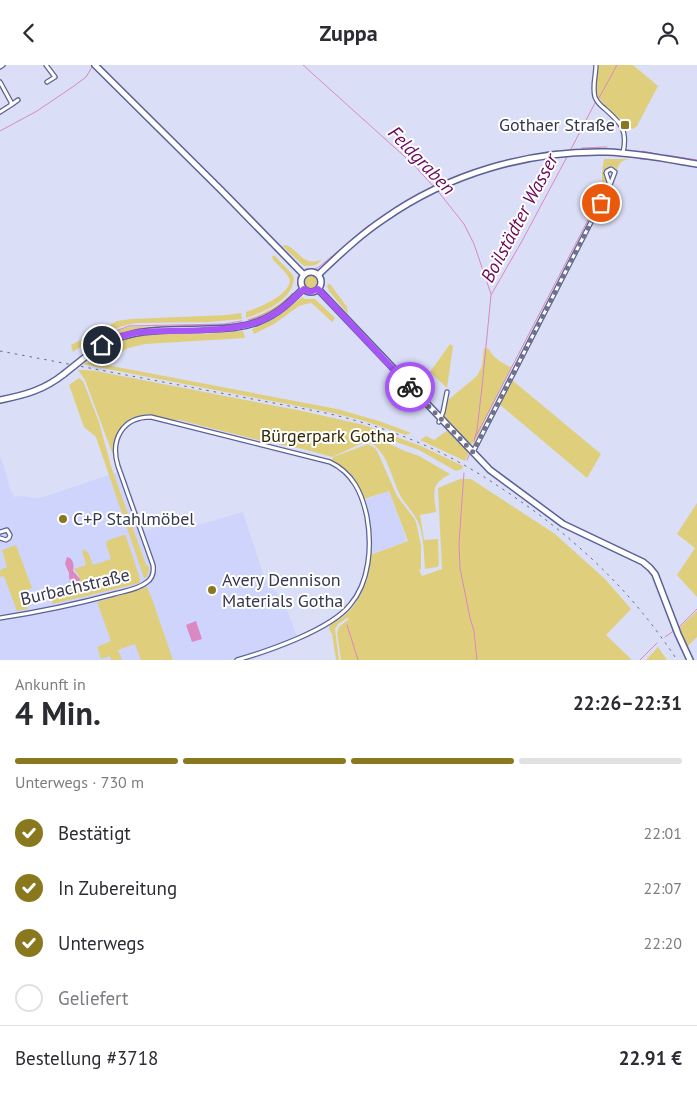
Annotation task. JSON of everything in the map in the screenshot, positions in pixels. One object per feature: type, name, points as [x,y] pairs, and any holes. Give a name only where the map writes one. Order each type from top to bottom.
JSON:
[{"type":"street","points":[[46,65],[55,77],[47,82]]},
{"type":"street","points":[[596,65],[594,88],[596,98],[600,105],[623,128],[625,139],[623,153]]},
{"type":"street","points":[[96,66],[304,275]]},
{"type":"street","points":[[0,82],[11,105]]},
{"type":"street","points":[[0,112],[18,100]]},
{"type":"street","points":[[318,275],[375,225],[406,205],[431,191],[473,173],[499,165],[573,153],[605,152],[660,157],[697,164]]},
{"type":"street","points":[[473,452],[610,185],[615,172],[611,169],[606,173],[610,185]]},
{"type":"street","points":[[311,272],[318,275],[321,282],[318,289],[310,292],[304,289],[301,282],[304,275],[311,272]]},
{"type":"street","points":[[0,400],[40,389],[50,384],[89,354],[112,340],[134,333],[225,329],[253,323],[276,313],[304,289]]},
{"type":"street","points":[[318,289],[440,420],[490,470],[562,524],[644,562],[657,579],[676,630],[690,660]]},
{"type":"street","points":[[440,420],[447,391]]},
{"type":"street","name":"Burbachstraße","points":[[0,618],[52,609],[118,593],[149,581],[152,576],[153,565],[118,466],[115,451],[117,437],[122,429],[133,420],[157,418],[321,459],[336,465],[346,472],[354,481],[360,493],[369,531],[369,546],[367,565],[355,599],[343,613],[324,625],[291,641],[237,660]]},
{"type":"street","points":[[0,532],[7,530],[10,535],[6,540],[0,537]]},
{"type":"shaded area","points":[[0,456],[14,497],[44,497],[123,470],[145,531],[172,522],[188,528],[243,512],[263,574],[270,586],[283,599],[299,642],[252,660],[0,660]]},
{"type":"shaded area","points":[[389,491],[407,541],[371,554],[371,533],[364,500]]},
{"type":"shaded area","points":[[67,557],[72,561],[73,571],[80,579],[79,585],[76,587],[71,586],[65,564]]},
{"type":"shaded area","points":[[196,621],[202,639],[192,642],[186,625]]},
{"type":"green space","points":[[599,65],[633,65],[658,86],[637,126],[633,129],[605,106],[597,95],[596,86]]},
{"type":"green space","points":[[604,159],[630,159],[621,162],[617,170],[613,166],[605,169],[606,190],[602,188]]},
{"type":"green space","points":[[286,245],[306,260],[316,261],[322,259],[316,264],[304,266],[282,246]]},
{"type":"green space","points":[[274,255],[294,278],[289,293],[269,309],[246,318],[246,312],[274,300],[281,295],[289,284],[288,276],[273,260],[272,257]]},
{"type":"green space","points":[[308,275],[314,275],[318,282],[314,289],[308,289],[304,285],[304,279]]},
{"type":"green space","points":[[330,284],[347,307],[348,314],[329,291],[327,285]]},
{"type":"green space","points":[[292,293],[294,294],[279,307],[250,322],[249,319],[272,309]]},
{"type":"green space","points":[[302,297],[305,299],[315,299],[335,318],[332,322],[311,303],[299,306],[274,324],[254,334],[252,329],[272,319]]},
{"type":"green space","points":[[241,313],[242,319],[209,322],[137,323],[118,327],[103,333],[73,352],[71,345],[117,321]]},
{"type":"green space","points":[[242,322],[228,326],[133,330],[114,336],[89,350],[89,345],[98,339],[129,327],[224,325]]},
{"type":"green space","points":[[243,331],[245,338],[145,344],[128,348],[101,364],[337,409],[379,421],[411,433],[406,435],[333,413],[82,364],[91,360],[105,346],[131,336]]},
{"type":"green space","points":[[450,344],[453,346],[447,388],[430,372]]},
{"type":"green space","points":[[484,348],[489,349],[500,361],[510,367],[512,366],[474,443],[469,444],[444,417],[447,401],[477,376],[482,366]]},
{"type":"green space","name":"Bürgerpark Gotha","points":[[78,370],[96,371],[364,425],[421,446],[463,466],[462,469],[456,471],[419,450],[382,437],[372,437],[332,457],[152,415],[132,418],[121,427],[113,447],[113,455],[85,380]]},
{"type":"green space","points":[[79,378],[83,381],[99,422],[111,466],[146,565],[149,567],[146,578],[144,578],[96,437],[84,427],[69,385]]},
{"type":"green space","points":[[512,380],[601,454],[587,478],[499,404]]},
{"type":"green space","points":[[448,430],[469,452],[465,461],[420,440],[426,436],[434,440]]},
{"type":"green space","points":[[374,439],[419,456],[450,474],[436,485],[436,512],[420,515],[424,540],[438,539],[439,565],[437,567],[425,569],[420,527],[400,495],[381,452],[370,442]]},
{"type":"green space","points":[[368,444],[375,448],[397,496],[416,522],[421,545],[421,569],[419,570],[422,576],[442,569],[438,488],[460,479],[471,479],[555,534],[605,579],[631,609],[606,635],[632,660],[341,660],[337,633],[339,627],[349,619],[347,618],[338,624],[335,629],[339,660],[336,660],[332,634],[329,629],[330,625],[347,613],[360,596],[365,583],[370,555],[408,541],[389,491],[364,499],[352,477],[344,468],[332,461],[333,457]]},
{"type":"green space","points":[[697,503],[697,597],[677,575],[695,548],[677,534]]},
{"type":"green space","points":[[126,536],[140,583],[53,604],[51,597],[79,585],[80,578],[74,569],[86,565],[82,550],[87,551],[93,565],[111,559],[106,544],[108,540]]},
{"type":"green space","points":[[16,545],[32,588],[22,592],[28,609],[17,611],[4,576],[0,577],[0,570],[7,567],[2,550]]},
{"type":"green space","points":[[147,587],[173,660],[141,660],[135,644],[118,650],[122,660],[111,660],[110,656],[101,659],[97,647],[111,641],[97,602]]},
{"type":"green space","points":[[697,611],[697,637],[687,647],[679,628]]},
{"type":"green space","points":[[658,647],[667,660],[646,660]]},
{"type":"waterway","name":"Feldgraben","points":[[303,65],[414,165],[434,187]]},
{"type":"waterway","name":"Boilstädter Wasser","points":[[599,98],[617,65]]},
{"type":"waterway","points":[[0,131],[37,111],[74,86],[86,77],[92,67]]},
{"type":"waterway","name":"Boilstädter Wasser","points":[[570,151],[595,103]]},
{"type":"waterway","points":[[582,148],[607,147]]},
{"type":"waterway","points":[[506,160],[558,151]]},
{"type":"waterway","points":[[642,151],[657,154]]},
{"type":"waterway","name":"Boilstädter Wasser","points":[[474,441],[477,430],[491,295],[568,155]]},
{"type":"waterway","points":[[666,155],[697,160]]},
{"type":"waterway","points":[[640,159],[656,160]]},
{"type":"waterway","points":[[444,181],[501,161]]},
{"type":"waterway","points":[[665,162],[697,167]]},
{"type":"waterway","name":"Feldgraben","points":[[437,190],[464,224],[474,244],[491,294]]},
{"type":"waterway","points":[[377,220],[419,193]]},
{"type":"waterway","points":[[475,438],[602,193]]},
{"type":"waterway","points":[[306,269],[319,267],[369,225]]},
{"type":"waterway","points":[[298,277],[298,285]]},
{"type":"waterway","points":[[248,320],[272,310],[293,293]]},
{"type":"waterway","points":[[85,347],[97,339],[129,326],[224,324],[242,321]]},
{"type":"waterway","name":"Boilstädter Wasser","points":[[467,460],[470,453]]},
{"type":"waterway","name":"Boilstädter Wasser","points":[[464,473],[459,543],[460,568],[474,631],[477,660]]},
{"type":"waterway","points":[[678,628],[697,609]]},
{"type":"waterway","points":[[347,625],[358,660]]},
{"type":"waterway","points":[[665,637],[675,630]]},
{"type":"waterway","points":[[640,660],[657,643]]},
{"type":"railway","points":[[0,351],[326,413],[362,422],[414,440],[464,465],[552,524],[611,577],[662,638],[677,660]]},
{"type":"way so far","points":[[410,387],[473,452],[601,203]]},
{"type":"place","name":"Gothaer Straße","points":[[625,125]]},
{"type":"place","name":"C+P Stahlmöbel","points":[[63,519]]},
{"type":"place","name":"Avery Dennison Materials Gotha","points":[[212,590]]},
{"type":"route","points":[[102,345],[134,333],[225,329],[261,321],[276,313],[304,289],[310,292],[318,289],[410,387]]}]
